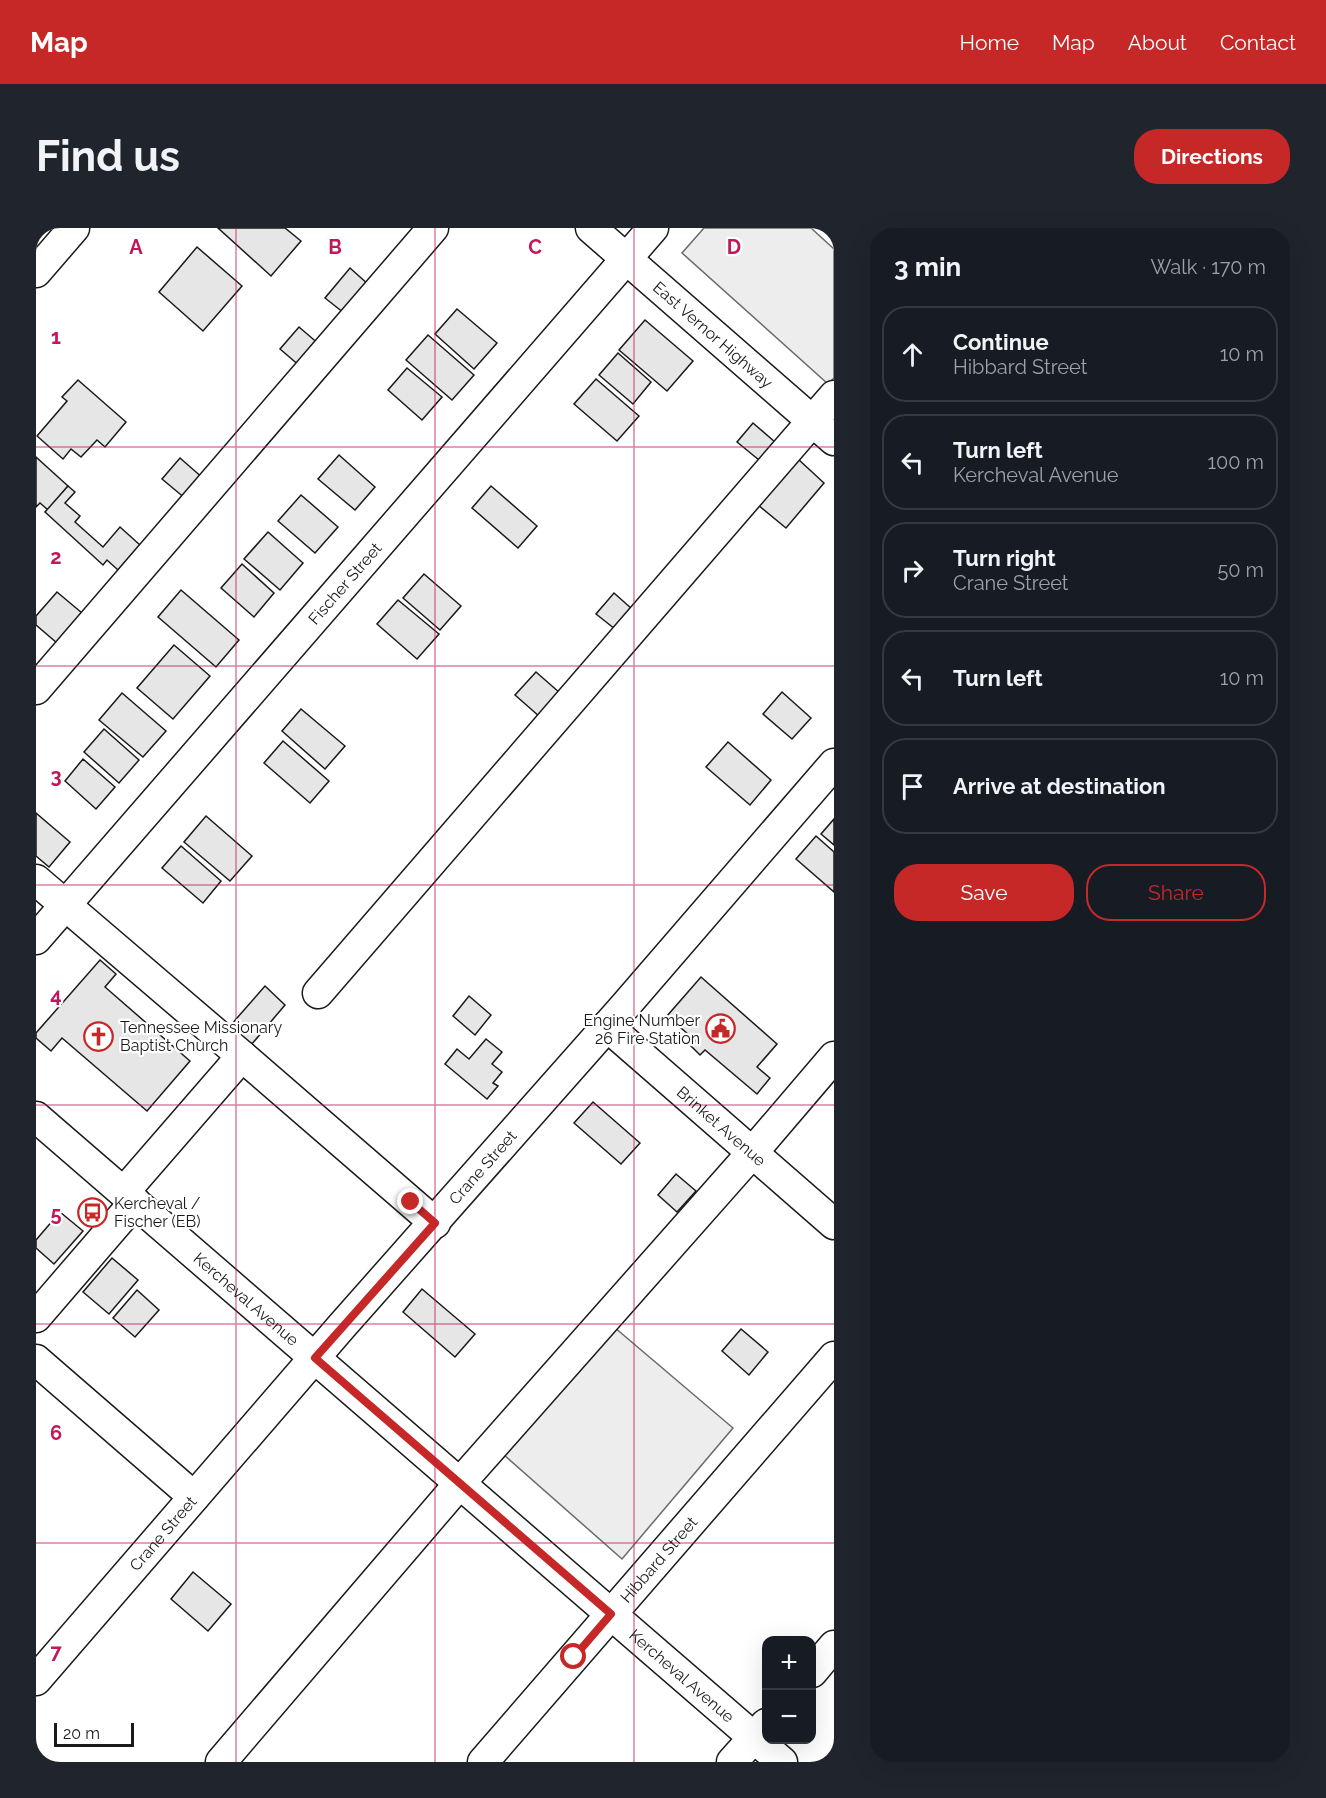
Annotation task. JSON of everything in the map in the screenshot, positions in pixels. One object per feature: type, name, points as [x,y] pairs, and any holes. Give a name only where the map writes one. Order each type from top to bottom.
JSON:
[{"type":"street","points":[[36,272],[74,228]]},
{"type":"street","points":[[36,689],[433,228]]},
{"type":"street","name":"East Vernor Highway","points":[[591,228],[834,441]]},
{"type":"street","name":"Fischer Street","points":[[36,939],[653,228]]},
{"type":"street","points":[[318,993],[834,396]]},
{"type":"street","name":"Crane Street","points":[[36,1680],[834,764]]},
{"type":"street","points":[[36,880],[435,1223]]},
{"type":"street","name":"Brinket Avenue","points":[[608,1026],[834,1224]]},
{"type":"street","points":[[36,1317],[242,1056]]},
{"type":"street","points":[[221,1762],[460,1484],[834,1057]]},
{"type":"street","name":"Kercheval Avenue","points":[[36,1117],[611,1614],[760,1730],[782,1762]]},
{"type":"street","name":"Hibbard Street","points":[[483,1762],[834,1357]]},
{"type":"street","points":[[36,1360],[194,1497]]},
{"type":"street","points":[[816,1667],[834,1646]]},
{"type":"street","points":[[732,1762],[760,1730]]},
{"type":"shaded area","points":[[704,228],[811,228],[834,249],[834,378],[828,384],[682,253]]},
{"type":"shaded area","points":[[614,1327],[733,1428],[622,1559],[503,1454]]},
{"type":"building","points":[[218,228],[285,228],[301,241],[271,276]]},
{"type":"building","points":[[197,247],[242,286],[203,331],[159,292]]},
{"type":"building","points":[[350,268],[369,285],[344,313],[325,298]]},
{"type":"building","points":[[457,309],[497,343],[474,369],[435,334]]},
{"type":"building","points":[[645,320],[693,361],[667,391],[619,350]]},
{"type":"building","points":[[299,327],[320,345],[301,367],[280,349]]},
{"type":"building","points":[[428,335],[474,375],[452,400],[406,360]]},
{"type":"building","points":[[618,353],[651,382],[633,404],[599,375]]},
{"type":"building","points":[[407,368],[442,397],[422,420],[388,390]]},
{"type":"building","points":[[596,379],[639,416],[617,441],[574,404]]},
{"type":"building","points":[[78,380],[126,422],[105,447],[97,440],[81,457],[71,449],[63,459],[37,436],[67,401],[62,397]]},
{"type":"building","points":[[753,423],[775,442],[759,460],[737,442]]},
{"type":"building","points":[[339,455],[375,487],[355,510],[318,479]]},
{"type":"building","points":[[36,457],[68,486],[48,510],[40,503],[36,507]]},
{"type":"building","points":[[180,458],[204,479],[186,499],[162,479]]},
{"type":"building","points":[[798,459],[824,483],[786,528],[758,505]]},
{"type":"building","points":[[68,486],[75,492],[65,503],[80,516],[75,522],[103,547],[120,527],[140,545],[118,570],[107,560],[103,565],[45,512]]},
{"type":"building","points":[[491,486],[537,526],[518,548],[472,508]]},
{"type":"building","points":[[301,495],[338,527],[315,553],[278,521]]},
{"type":"building","points":[[268,532],[303,563],[280,590],[244,559]]},
{"type":"building","points":[[242,564],[274,593],[254,617],[221,588]]},
{"type":"building","points":[[424,574],[461,606],[440,630],[403,598]]},
{"type":"building","points":[[181,590],[239,640],[216,667],[158,617]]},
{"type":"building","points":[[57,592],[82,613],[57,643],[36,625],[36,616]]},
{"type":"building","points":[[614,593],[632,609],[615,629],[596,614]]},
{"type":"building","points":[[398,600],[439,634],[417,659],[377,624]]},
{"type":"building","points":[[174,645],[210,676],[173,719],[137,688]]},
{"type":"building","points":[[536,672],[560,693],[540,717],[515,695]]},
{"type":"building","points":[[782,692],[811,718],[792,739],[763,714]]},
{"type":"building","points":[[122,693],[166,731],[143,757],[99,720]]},
{"type":"building","points":[[301,709],[345,746],[325,769],[282,731]]},
{"type":"building","points":[[104,729],[139,760],[119,783],[84,752]]},
{"type":"building","points":[[283,741],[329,781],[310,803],[264,763]]},
{"type":"building","points":[[728,742],[771,780],[750,805],[706,767]]},
{"type":"building","points":[[83,759],[115,787],[96,809],[65,781]]},
{"type":"building","points":[[36,813],[70,842],[49,867],[36,856]]},
{"type":"building","points":[[206,816],[252,856],[230,881],[184,842]]},
{"type":"building","points":[[834,819],[834,845],[821,834]]},
{"type":"building","points":[[816,836],[834,852],[834,892],[796,859]]},
{"type":"building","points":[[181,846],[221,881],[203,903],[162,868]]},
{"type":"building","name":"Tennessee Missionary Baptist Church","points":[[100,960],[116,974],[105,987],[190,1061],[147,1111],[62,1038],[51,1051],[36,1038],[36,1033]]},
{"type":"building","name":"Engine Number 26 Fire Station","points":[[701,977],[777,1044],[757,1067],[770,1078],[757,1094],[705,1050],[700,1055],[691,1046],[696,1041],[667,1016]]},
{"type":"building","points":[[265,986],[285,1005],[251,1045],[230,1026]]},
{"type":"building","points":[[469,996],[491,1015],[475,1035],[453,1016]]},
{"type":"building","points":[[486,1039],[502,1052],[492,1064],[502,1072],[493,1083],[498,1086],[487,1099],[445,1064],[457,1049],[469,1059]]},
{"type":"building","points":[[593,1102],[640,1143],[621,1164],[574,1123]]},
{"type":"building","points":[[676,1174],[696,1191],[677,1212],[658,1195]]},
{"type":"building","points":[[60,1212],[83,1231],[54,1264],[36,1248],[36,1240]]},
{"type":"building","points":[[112,1258],[138,1280],[109,1314],[83,1292]]},
{"type":"building","points":[[422,1289],[475,1334],[455,1357],[403,1312]]},
{"type":"building","points":[[137,1290],[159,1310],[135,1337],[113,1318]]},
{"type":"building","points":[[741,1329],[768,1352],[749,1375],[722,1351]]},
{"type":"building","points":[[193,1572],[231,1604],[208,1631],[171,1599]]},
{"type":"place","name":"Engine Number 26 Fire Station","points":[[721,1029]]},
{"type":"place","name":"Tennessee Missionary Baptist Church","points":[[99,1036]]},
{"type":"place","name":"Kercheval / Fischer (EB)","points":[[93,1212]]},
{"type":"route","points":[[411,1202],[435,1223],[315,1358],[611,1614],[574,1657]]}]
